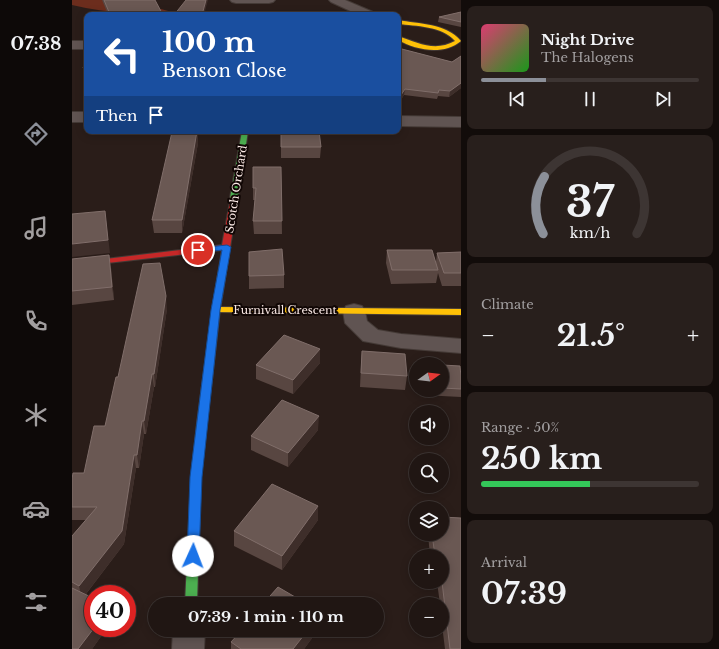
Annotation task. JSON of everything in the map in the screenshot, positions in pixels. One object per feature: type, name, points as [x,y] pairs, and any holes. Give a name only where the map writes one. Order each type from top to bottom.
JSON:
[{"type":"street","points":[[236,0],[269,0]]},
{"type":"street","points":[[334,0],[362,12]]},
{"type":"street","points":[[401,23],[447,31],[455,36],[458,41],[455,45],[433,48],[417,46],[405,43],[401,40]]},
{"type":"street","points":[[72,45],[84,45]]},
{"type":"street","points":[[72,117],[84,117]]},
{"type":"street","points":[[401,121],[461,122]]},
{"type":"street","name":"Scotch Orchard","points":[[191,597],[196,477],[216,310],[245,134]]},
{"type":"street","points":[[72,265],[227,247]]},
{"type":"street","name":"Furnivall Crescent","points":[[216,310],[461,312]]},
{"type":"street","points":[[354,311],[356,323],[371,336],[401,341],[461,346]]},
{"type":"street","points":[[188,649],[189,637]]},
{"type":"shaded area","points":[[72,0],[128,0],[172,12],[113,12],[72,5]]},
{"type":"building","points":[[104,0],[155,0],[161,12],[109,12]]},
{"type":"building","points":[[186,0],[206,0],[203,12],[176,12]]},
{"type":"building","points":[[461,12],[461,22],[439,17]]},
{"type":"building","points":[[401,49],[452,62],[461,56],[461,83],[450,91],[439,90],[438,93],[405,89],[401,95]]},
{"type":"building","points":[[172,134],[196,134],[182,220],[152,220]]},
{"type":"building","points":[[281,134],[319,134],[321,147],[281,147]]},
{"type":"building","points":[[253,167],[281,167],[282,221],[253,221],[256,188],[253,188]]},
{"type":"building","points":[[105,211],[108,240],[72,244],[72,214]]},
{"type":"building","points":[[282,249],[284,275],[249,276],[249,252]]},
{"type":"building","points":[[387,250],[432,250],[438,270],[392,270]]},
{"type":"building","points":[[461,252],[461,273],[444,273],[437,253]]},
{"type":"building","points":[[109,255],[112,287],[72,291],[72,259]]},
{"type":"building","points":[[160,263],[166,296],[154,374],[152,374],[144,421],[142,421],[137,455],[134,455],[122,531],[79,586],[72,582],[72,536],[97,507],[72,507],[73,473],[84,473],[94,426],[105,426],[116,377],[118,377],[143,264]]},
{"type":"building","points":[[284,335],[320,349],[293,380],[256,365]]},
{"type":"building","points":[[362,351],[405,354],[407,376],[361,373]]},
{"type":"building","points":[[449,365],[460,366],[461,389],[449,388]]},
{"type":"building","points":[[282,400],[319,416],[288,453],[251,436]]},
{"type":"building","points":[[272,484],[318,506],[282,556],[234,531]]},
{"type":"building","points":[[449,517],[461,518],[461,649],[450,649],[449,637],[449,597],[444,597],[443,589],[449,589],[449,549],[434,549],[433,541],[449,541]]},
{"type":"building","points":[[278,587],[295,597],[269,597]]},
{"type":"building","points":[[72,588],[84,594],[84,637],[87,637],[78,649],[72,649]]},
{"type":"building","points":[[236,637],[302,637],[293,649],[241,649],[231,642]]},
{"type":"traffic: fast","points":[[234,198],[245,134]]},
{"type":"traffic: fast","points":[[191,597],[196,477],[202,423]]},
{"type":"traffic: slow","points":[[401,22],[440,29],[454,36],[458,41],[444,47],[428,48],[412,45],[401,40]]},
{"type":"traffic: slow","points":[[216,310],[461,312]]},
{"type":"traffic: jam","points":[[202,423],[216,310],[234,198]]},
{"type":"traffic: jam","points":[[72,265],[227,247]]},
{"type":"route","points":[[193,556],[196,477],[216,310],[227,247],[198,250]]}]
